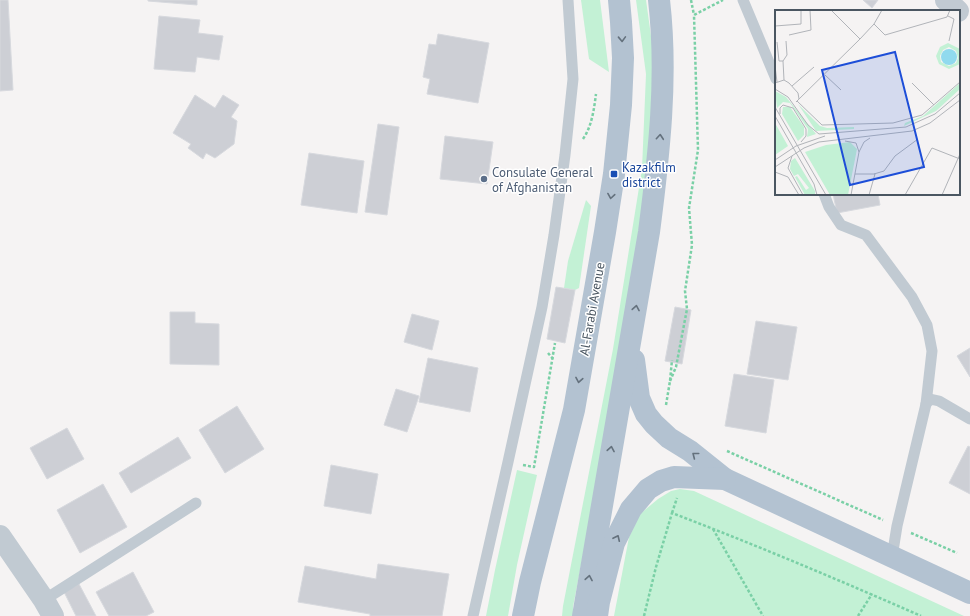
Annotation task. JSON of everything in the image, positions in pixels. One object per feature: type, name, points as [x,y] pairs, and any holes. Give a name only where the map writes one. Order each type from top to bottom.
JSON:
[{"type":"main road","name":"Al-Farabi Avenue","points":[[537,616],[545,560],[574,410],[614,174],[621,105],[623,58],[619,0]]},
{"type":"main road","points":[[583,616],[633,329],[657,175],[662,114],[663,74],[659,0]]},
{"type":"main road","points":[[633,329],[634,366],[639,398],[646,414],[669,438],[690,451],[725,479],[970,593]]},
{"type":"main road","points":[[523,616],[530,582],[574,410]]},
{"type":"main road","points":[[597,616],[614,543],[631,509],[648,489],[661,481],[674,477],[725,479]]},
{"type":"street","points":[[946,0],[957,10]]},
{"type":"street","points":[[960,13],[970,22]]},
{"type":"street","points":[[0,536],[49,608]]},
{"type":"lane","points":[[473,616],[542,307],[554,236],[573,79],[568,0]]},
{"type":"lane","points":[[743,0],[775,77]]},
{"type":"lane","points":[[824,195],[829,208],[841,225],[866,235],[912,297],[927,324],[932,351],[926,404],[897,526],[892,557]]},
{"type":"lane","points":[[926,404],[930,399],[939,401],[970,419]]},
{"type":"lane","points":[[49,608],[196,503]]},
{"type":"path","points":[[670,381],[676,367],[687,309],[685,291],[692,245],[689,208],[698,150],[694,15],[691,0]]},
{"type":"path","points":[[694,15],[722,0]]},
{"type":"path","points":[[508,462],[534,467],[555,343]]},
{"type":"path","points":[[666,407],[672,360]]},
{"type":"path","points":[[723,450],[957,553]]},
{"type":"path","points":[[644,616],[656,567],[678,495]]},
{"type":"path","points":[[672,513],[872,594],[921,616]]},
{"type":"path","points":[[712,528],[763,616]]},
{"type":"path","points":[[858,616],[872,594]]},
{"type":"green space","points":[[581,0],[600,0],[609,72],[589,59]]},
{"type":"green space","points":[[636,0],[646,0],[656,72],[650,169],[622,350],[573,607],[573,616],[562,616],[613,349],[642,169],[646,74]]},
{"type":"green space","points":[[586,200],[591,206],[579,288],[575,290],[564,288],[568,261]]},
{"type":"green space","points":[[517,470],[537,475],[517,565],[508,616],[486,616],[495,570]]},
{"type":"green space","points":[[680,489],[694,491],[964,616],[614,616],[629,537],[640,514],[658,499],[671,491]]},
{"type":"building","points":[[0,0],[8,0],[13,90],[0,91]]},
{"type":"building","points":[[197,0],[197,5],[148,1]]},
{"type":"building","points":[[863,0],[878,0],[872,8]]},
{"type":"building","points":[[159,16],[200,20],[198,33],[223,36],[219,60],[197,57],[195,72],[154,69]]},
{"type":"building","points":[[438,34],[489,43],[478,103],[427,94],[430,79],[423,77],[429,44],[436,45]]},
{"type":"building","points":[[195,95],[215,108],[223,95],[239,105],[231,117],[237,121],[234,144],[215,158],[206,153],[203,159],[188,148],[191,144],[173,133]]},
{"type":"building","points":[[378,124],[399,127],[387,215],[365,212]]},
{"type":"building","points":[[445,136],[493,142],[487,184],[440,179]]},
{"type":"building","points":[[309,153],[364,161],[357,213],[301,205]]},
{"type":"building","points":[[833,195],[878,195],[880,205],[837,213]]},
{"type":"building","points":[[556,287],[575,290],[565,343],[547,339]]},
{"type":"building","points":[[675,307],[691,310],[682,364],[665,361]]},
{"type":"building","points":[[170,312],[195,312],[195,323],[219,324],[219,365],[170,364]]},
{"type":"building","points":[[412,314],[439,321],[432,350],[404,342]]},
{"type":"building","points":[[756,321],[797,327],[788,380],[747,374]]},
{"type":"building","points":[[970,348],[970,377],[957,356]]},
{"type":"building","points":[[428,358],[478,368],[470,412],[419,402]]},
{"type":"building","points":[[734,374],[774,380],[766,433],[725,426]]},
{"type":"building","points":[[396,389],[419,396],[407,432],[384,425]]},
{"type":"building","points":[[237,406],[264,449],[225,473],[199,430]]},
{"type":"building","points":[[67,428],[84,459],[47,479],[30,448]]},
{"type":"building","points":[[178,437],[191,458],[131,493],[119,473]]},
{"type":"building","points":[[968,446],[970,447],[970,494],[949,483]]},
{"type":"building","points":[[331,465],[378,474],[371,514],[324,506]]},
{"type":"building","points":[[103,484],[127,527],[80,553],[57,510]]},
{"type":"building","points":[[378,564],[449,574],[442,616],[370,616],[370,614],[298,602],[305,566],[376,579]]},
{"type":"building","points":[[133,572],[154,612],[146,616],[109,616],[96,592]]},
{"type":"building","points":[[79,584],[96,616],[76,616],[64,592]]},
{"type":"place","name":"Kazakfilm district","points":[[614,174]]},
{"type":"place","name":"Consulate General of Afghanistan","points":[[484,179]]}]
